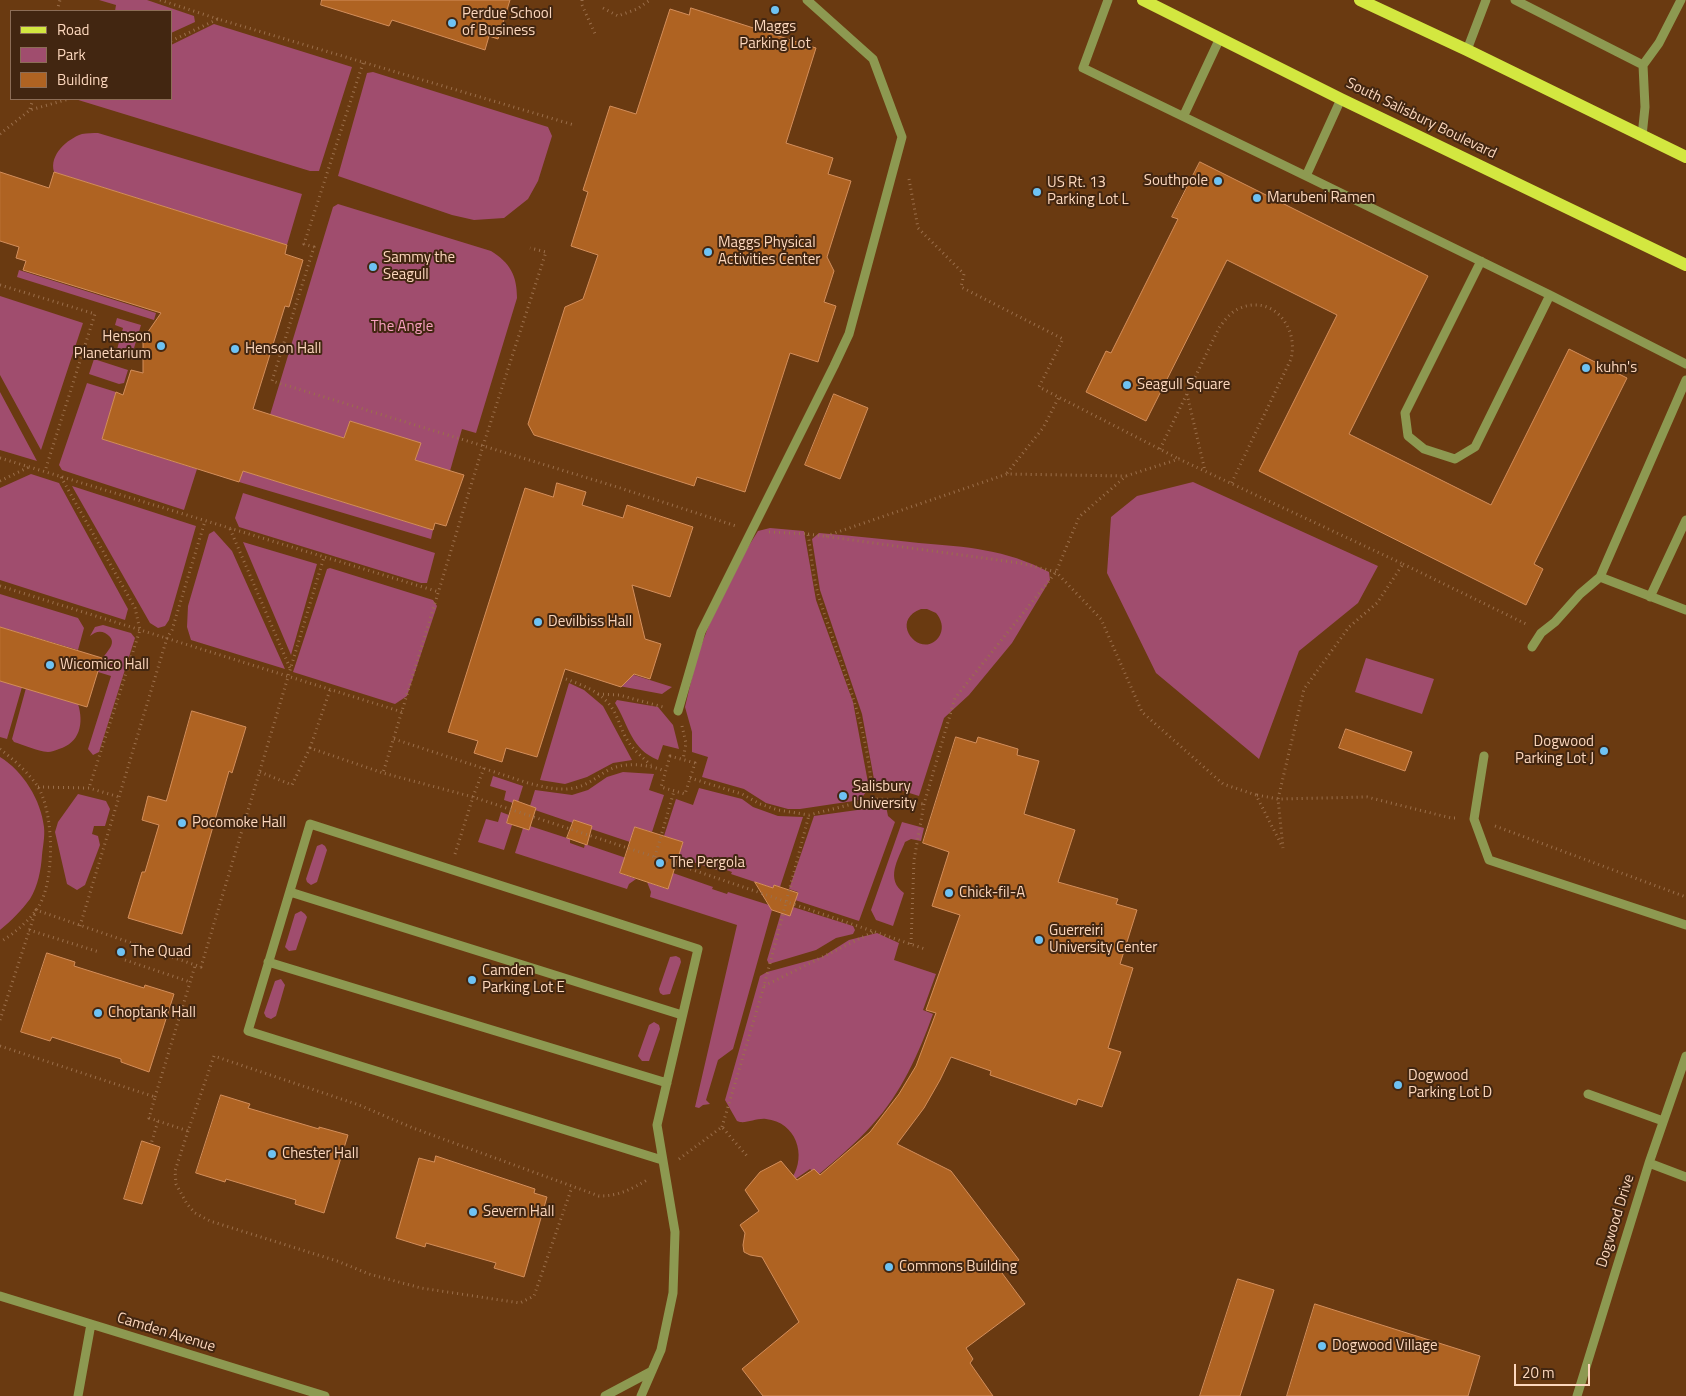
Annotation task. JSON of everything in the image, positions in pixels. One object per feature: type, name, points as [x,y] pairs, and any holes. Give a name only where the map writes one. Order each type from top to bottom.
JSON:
[{"type":"main road","name":"South Salisbury Boulevard","points":[[1143,0],[1342,99],[1686,265]]},
{"type":"main road","points":[[1360,0],[1686,157]]},
{"type":"street","points":[[678,711],[701,632],[849,334],[902,136],[873,59],[807,0]]},
{"type":"street","points":[[1108,0],[1082,68],[1184,115],[1550,294],[1686,364]]},
{"type":"street","points":[[1467,50],[1486,0]]},
{"type":"street","points":[[1515,0],[1643,65]]},
{"type":"street","points":[[1642,136],[1645,107],[1643,65],[1659,43],[1681,0]]},
{"type":"street","points":[[1184,115],[1220,38]]},
{"type":"street","points":[[1306,176],[1342,99]]},
{"type":"street","points":[[1481,261],[1405,414],[1408,436],[1424,449],[1455,459],[1475,447],[1550,294]]},
{"type":"street","points":[[1532,647],[1541,633],[1556,622],[1580,594],[1600,577],[1686,380]]},
{"type":"street","points":[[1650,596],[1686,520]]},
{"type":"street","points":[[1600,577],[1686,610]]},
{"type":"street","points":[[1484,756],[1474,819],[1489,860],[1686,925]]},
{"type":"street","points":[[641,1396],[661,1350],[673,1293],[675,1232],[657,1125],[698,949],[310,824],[248,1031],[662,1160]]},
{"type":"street","points":[[290,892],[682,1015]]},
{"type":"street","points":[[268,962],[667,1083]]},
{"type":"street","name":"Dogwood Drive","points":[[1577,1396],[1649,1163],[1686,1056]]},
{"type":"street","points":[[1588,1094],[1663,1121]]},
{"type":"street","points":[[1649,1163],[1686,1177]]},
{"type":"street","name":"Camden Avenue","points":[[0,1296],[325,1396]]},
{"type":"street","points":[[78,1396],[91,1324]]},
{"type":"street","points":[[605,1396],[652,1371]]},
{"type":"path","points":[[160,0],[363,63],[574,125]]},
{"type":"path","points":[[582,0],[582,5],[596,36]]},
{"type":"path","points":[[603,8],[618,16],[637,9],[650,0]]},
{"type":"path","points":[[172,41],[218,19]]},
{"type":"path","points":[[363,63],[304,244],[314,247],[272,381],[696,512],[751,531],[826,536],[1020,563],[1056,572],[1101,619],[1142,712],[1224,784],[1256,795],[1283,848],[1278,799],[1304,689],[1349,627],[1377,602],[1403,564]]},
{"type":"path","points":[[30,110],[33,100]]},
{"type":"path","points":[[0,134],[30,110],[65,100]]},
{"type":"path","points":[[908,173],[918,228],[964,274],[961,287],[1063,339],[1039,387],[1179,459],[1403,564],[1541,633]]},
{"type":"path","points":[[384,773],[483,446],[546,252],[530,248]]},
{"type":"path","points":[[0,286],[95,314],[45,471]]},
{"type":"path","points":[[1160,449],[1219,328],[1236,310],[1246,306],[1260,306],[1272,310],[1282,316],[1289,327],[1293,349],[1291,359],[1231,484]]},
{"type":"path","points":[[1187,394],[1206,472]]},
{"type":"path","points":[[1006,474],[1043,428],[1059,397]]},
{"type":"path","points":[[0,458],[439,592]]},
{"type":"path","points":[[826,536],[1006,474],[1126,476],[1179,459]]},
{"type":"path","points":[[0,481],[29,467]]},
{"type":"path","points":[[911,944],[914,860],[924,804],[955,698],[1056,572],[1079,517],[1126,476]]},
{"type":"path","points":[[61,477],[135,608],[140,630],[89,788]]},
{"type":"path","points":[[80,926],[167,638],[172,630],[205,521]]},
{"type":"path","points":[[229,529],[290,668]]},
{"type":"path","points":[[808,534],[818,592],[860,718],[871,782],[872,799]]},
{"type":"path","points":[[36,910],[201,967],[324,557]]},
{"type":"path","points":[[0,586],[402,712]]},
{"type":"path","points":[[566,679],[598,694],[612,707],[625,736],[634,749],[651,766]]},
{"type":"path","points":[[260,772],[292,785],[310,748],[330,690]]},
{"type":"path","points":[[598,694],[632,698],[678,711],[686,743],[683,760]]},
{"type":"path","points":[[394,739],[548,788],[578,787],[595,780],[607,771],[626,765],[651,766],[665,771]]},
{"type":"path","points":[[310,748],[384,773],[473,798],[655,857],[925,949]]},
{"type":"path","points":[[0,749],[21,767],[38,787],[47,808],[50,842],[48,881],[40,904],[24,922],[0,942]]},
{"type":"path","points":[[670,756],[683,760],[695,763],[685,794],[661,787],[670,756]]},
{"type":"path","points":[[451,869],[484,768]]},
{"type":"path","points":[[690,778],[742,794],[760,804],[778,810],[809,815],[872,799],[924,804]]},
{"type":"path","points":[[38,787],[89,788],[119,797]]},
{"type":"path","points":[[655,857],[674,791]]},
{"type":"path","points":[[572,1187],[534,1296],[520,1303],[420,1288],[369,1274],[210,1221],[195,1214],[187,1204],[176,1184],[175,1171],[214,1056],[359,1104],[413,1128],[599,1196],[613,1196],[626,1192],[664,1170],[722,1127],[764,986],[809,815]]},
{"type":"path","points":[[0,1020],[36,910]]},
{"type":"path","points":[[29,930],[99,952]]},
{"type":"path","points":[[764,986],[873,932]]},
{"type":"path","points":[[124,960],[190,982]]},
{"type":"path","points":[[188,1131],[149,1118],[195,966]]},
{"type":"path","points":[[0,1046],[155,1097]]},
{"type":"path","points":[[151,1144],[158,1121]]},
{"type":"path","points":[[722,1127],[746,1156]]},
{"type":"green space","points":[[99,0],[147,0],[194,16],[195,22],[172,33],[172,10],[115,10],[116,5]]},
{"type":"green space","points":[[214,24],[352,67],[319,171],[310,171],[78,100],[172,100],[172,45]]},
{"type":"green space","points":[[373,72],[548,127],[552,136],[538,181],[528,199],[504,218],[474,220],[452,215],[338,176],[367,73]]},
{"type":"green space","points":[[98,133],[302,194],[287,245],[54,172],[54,160],[65,144],[82,134]]},
{"type":"green space","name":"The Angle","points":[[338,204],[491,251],[508,265],[514,276],[517,298],[476,433],[462,429],[450,471],[415,460],[420,443],[350,421],[344,438],[270,415],[333,207]]},
{"type":"green space","points":[[19,270],[156,313],[154,320],[17,277]]},
{"type":"green space","points":[[0,296],[83,323],[41,450],[0,375]]},
{"type":"green space","points":[[117,318],[141,325],[131,358],[116,353],[123,328],[115,325]]},
{"type":"green space","points":[[94,359],[128,370],[124,383],[119,384],[89,374]]},
{"type":"green space","points":[[87,383],[116,392],[102,439],[197,469],[184,510],[62,470],[59,465]]},
{"type":"green space","points":[[0,392],[37,461],[0,450]]},
{"type":"green space","points":[[243,471],[433,530],[431,539],[239,482]]},
{"type":"green space","points":[[31,474],[59,483],[128,609],[125,620],[0,580],[0,488]]},
{"type":"green space","points":[[1193,482],[1378,566],[1358,603],[1299,651],[1259,759],[1156,673],[1107,573],[1111,517],[1137,496]]},
{"type":"green space","points":[[72,486],[196,526],[169,620],[165,626],[158,628],[150,623]]},
{"type":"green space","points":[[243,493],[435,553],[427,583],[421,583],[239,527],[235,518]]},
{"type":"green space","points":[[770,528],[804,531],[816,600],[853,702],[869,788],[860,800],[800,809],[788,809],[766,803],[744,789],[702,777],[708,757],[692,752],[692,732],[685,707],[697,656],[725,584],[758,531]]},
{"type":"green space","points":[[214,531],[232,551],[285,669],[191,640],[187,627],[188,606],[209,534]]},
{"type":"green space","points":[[819,533],[986,550],[1017,558],[1049,572],[1050,580],[1012,643],[969,695],[944,718],[919,796],[900,790],[889,792],[876,790],[862,714],[820,590],[812,539]],"holes":[[[921,609],[927,609],[938,615],[942,629],[940,635],[933,642],[925,645],[918,643],[911,637],[907,630],[907,622],[911,615]]]},
{"type":"green space","points":[[243,542],[317,564],[291,655]]},
{"type":"green space","points":[[330,568],[433,600],[437,606],[407,696],[395,704],[293,672],[327,569]]},
{"type":"green space","points":[[0,594],[78,618],[84,628],[78,650],[0,627]]},
{"type":"green space","points":[[103,625],[131,633],[135,638],[99,752],[93,755],[88,749],[111,676],[98,672],[102,660],[111,647],[112,640],[110,636],[103,632],[97,632],[90,636],[95,627]]},
{"type":"green space","points":[[1366,658],[1434,679],[1422,714],[1355,692]]},
{"type":"green space","points":[[631,674],[672,687],[662,694],[619,686]]},
{"type":"green space","points":[[0,681],[22,687],[7,739],[0,737]]},
{"type":"green space","points":[[569,683],[584,690],[603,706],[632,760],[613,763],[587,777],[565,784],[540,780]]},
{"type":"green space","points":[[26,688],[78,704],[81,718],[80,725],[79,731],[72,742],[48,752],[14,742],[12,739]]},
{"type":"green space","points":[[617,700],[658,707],[673,725],[679,749],[663,745],[658,760],[642,750],[636,743],[615,703]]},
{"type":"green space","points":[[0,757],[16,770],[30,787],[42,817],[44,834],[40,872],[33,894],[20,911],[0,930]]},
{"type":"green space","points":[[623,772],[654,774],[649,790],[664,795],[652,832],[635,827],[630,842],[591,829],[574,820],[573,823],[535,810],[536,808],[530,806],[535,790],[572,795],[588,790],[607,777]]},
{"type":"green space","points":[[493,776],[523,786],[518,802],[514,800],[513,803],[504,800],[506,791],[490,786]]},
{"type":"green space","points":[[699,788],[742,799],[753,807],[778,816],[803,817],[780,887],[775,885],[773,888],[731,874],[732,872],[718,867],[717,870],[678,857],[683,842],[664,836],[676,799],[693,805]]},
{"type":"green space","points":[[78,794],[106,801],[110,809],[105,826],[94,826],[92,834],[98,836],[100,845],[85,885],[77,890],[67,884],[55,832],[58,822]]},
{"type":"green space","points":[[886,806],[888,816],[895,822],[859,921],[795,900],[798,892],[789,889],[814,816]]},
{"type":"green space","points":[[501,812],[509,815],[507,823],[512,825],[504,850],[478,842],[486,819],[498,822]]},
{"type":"green space","points":[[902,822],[924,828],[921,841],[911,839],[905,842],[897,862],[894,875],[895,882],[904,893],[893,926],[876,920],[871,910]]},
{"type":"green space","points":[[530,826],[570,839],[570,843],[584,848],[585,844],[626,858],[620,873],[636,879],[629,884],[627,889],[515,853],[523,828],[529,830]]},
{"type":"green space","points":[[322,844],[327,850],[317,882],[311,885],[306,879],[317,846]]},
{"type":"green space","points":[[673,873],[727,894],[728,892],[769,905],[772,910],[733,1049],[718,1060],[706,1100],[710,1104],[699,1108],[695,1107],[737,925],[650,897],[651,892],[647,882],[667,889]]},
{"type":"green space","points":[[793,907],[853,926],[855,930],[853,934],[836,938],[816,950],[769,964],[767,960],[781,913]]},
{"type":"green space","points":[[301,911],[307,917],[296,950],[289,951],[285,947],[295,914]]},
{"type":"green space","points":[[877,933],[899,943],[894,960],[936,974],[923,1010],[933,1014],[922,1043],[900,1087],[872,1125],[818,1175],[810,1169],[794,1180],[792,1178],[798,1160],[798,1150],[796,1141],[785,1126],[776,1121],[766,1119],[737,1121],[725,1100],[760,976],[767,972],[822,957],[849,940]]},
{"type":"green space","points":[[676,956],[680,958],[681,962],[670,994],[663,995],[659,989],[670,957]]},
{"type":"green space","points":[[281,979],[285,985],[276,1016],[271,1019],[266,1017],[264,1013],[275,981]]},
{"type":"green space","points":[[654,1022],[659,1025],[660,1029],[649,1061],[642,1061],[638,1056],[649,1025]]},
{"type":"building","name":"Perdue School of Business","points":[[322,0],[510,0],[498,39],[489,36],[485,50],[392,20],[389,26],[321,5]]},
{"type":"building","name":"Maggs Physical Activities Center","points":[[691,8],[816,48],[786,143],[833,158],[828,174],[851,181],[827,257],[834,271],[824,302],[836,306],[818,362],[790,353],[745,492],[697,477],[694,486],[534,435],[528,424],[565,307],[583,299],[598,255],[571,246],[588,192],[583,190],[610,106],[636,114],[670,9],[689,15]]},
{"type":"building","name":"Seagull Square","points":[[1200,162],[1428,276],[1349,434],[1491,505],[1569,349],[1627,378],[1534,564],[1543,569],[1526,605],[1259,471],[1337,315],[1227,260],[1146,421],[1086,392],[1106,351],[1111,353],[1178,219],[1172,217]]},
{"type":"building","name":"Henson Hall","points":[[0,172],[49,188],[54,172],[287,245],[285,254],[303,260],[289,307],[285,306],[253,409],[344,438],[350,421],[421,443],[415,460],[464,475],[446,526],[435,523],[433,530],[243,471],[239,482],[102,439],[116,392],[123,395],[131,370],[143,373],[143,339],[161,313],[23,270],[26,261],[16,258],[19,247],[0,241]]},
{"type":"building","points":[[834,394],[868,408],[840,479],[805,465]]},
{"type":"building","name":"Devilbiss Hall","points":[[557,483],[586,492],[582,505],[623,518],[627,505],[693,527],[670,597],[632,585],[645,639],[661,644],[650,679],[634,674],[621,687],[565,669],[537,757],[506,748],[502,762],[474,753],[478,741],[448,732],[525,488],[553,497]]},
{"type":"building","name":"Wicomico Hall","points":[[0,627],[102,658],[87,707],[0,681]]},
{"type":"building","name":"Pocomoke Hall","points":[[192,711],[246,727],[232,773],[229,771],[182,934],[128,918],[142,872],[145,872],[159,825],[142,820],[148,796],[166,801]]},
{"type":"building","points":[[1346,729],[1412,752],[1405,771],[1339,748]]},
{"type":"building","points":[[956,737],[976,743],[978,737],[1018,749],[1017,755],[1039,761],[1024,814],[1075,830],[1058,882],[1118,899],[1116,904],[1137,910],[1120,964],[1133,968],[1108,1048],[1121,1052],[1102,1107],[1078,1099],[1076,1105],[990,1075],[991,1071],[951,1057],[924,1108],[897,1144],[951,1171],[1019,1260],[1002,1273],[1025,1304],[966,1348],[973,1359],[970,1363],[993,1396],[763,1396],[742,1369],[799,1322],[762,1257],[744,1252],[745,1233],[740,1225],[759,1211],[745,1190],[760,1172],[781,1161],[797,1180],[814,1169],[820,1175],[870,1132],[899,1094],[916,1066],[936,1013],[926,1010],[960,915],[932,906],[949,852],[923,843]]},
{"type":"building","points":[[514,800],[536,808],[529,830],[507,823]]},
{"type":"building","points":[[574,820],[592,826],[587,845],[567,838]]},
{"type":"building","points":[[635,827],[683,842],[668,889],[620,873]]},
{"type":"building","points":[[755,882],[773,888],[774,885],[798,893],[790,916],[772,910]]},
{"type":"building","name":"Choptank Hall","points":[[47,953],[75,962],[74,966],[144,988],[145,985],[174,994],[149,1072],[121,1062],[121,1059],[52,1037],[50,1041],[21,1032]]},
{"type":"building","name":"Chester Hall","points":[[221,1095],[250,1104],[248,1108],[319,1129],[319,1127],[348,1135],[324,1213],[295,1204],[296,1200],[226,1179],[225,1182],[196,1173]]},
{"type":"building","points":[[142,1141],[160,1147],[142,1204],[124,1199]]},
{"type":"building","name":"Severn Hall","points":[[436,1156],[535,1189],[534,1193],[547,1197],[524,1277],[494,1268],[496,1263],[426,1243],[425,1247],[396,1238],[419,1158],[434,1162]]},
{"type":"building","points":[[1238,1279],[1274,1290],[1240,1396],[1200,1396]]},
{"type":"building","points":[[1315,1304],[1480,1356],[1468,1396],[1287,1396]]},
{"type":"place","name":"Maggs Parking Lot","points":[[775,10]]},
{"type":"place","name":"Perdue School of Business","points":[[452,23]]},
{"type":"place","name":"Southpole","points":[[1218,181]]},
{"type":"place","name":"US Rt. 13 Parking Lot L","points":[[1037,192]]},
{"type":"place","name":"Marubeni Ramen","points":[[1257,198]]},
{"type":"place","name":"Maggs Physical Activities Center","points":[[708,252]]},
{"type":"place","name":"Sammy the Seagull","points":[[373,267]]},
{"type":"place","name":"Henson Planetarium","points":[[161,346]]},
{"type":"place","name":"Henson Hall","points":[[235,349]]},
{"type":"place","name":"kuhn's","points":[[1586,368]]},
{"type":"place","name":"Seagull Square","points":[[1127,385]]},
{"type":"place","name":"Devilbiss Hall","points":[[538,622]]},
{"type":"place","name":"Wicomico Hall","points":[[50,665]]},
{"type":"place","name":"Dogwood Parking Lot J","points":[[1604,751]]},
{"type":"place","name":"Salisbury University","points":[[843,796]]},
{"type":"place","name":"Pocomoke Hall","points":[[182,823]]},
{"type":"place","name":"The Pergola","points":[[660,863]]},
{"type":"place","name":"Chick-fil-A","points":[[949,893]]},
{"type":"place","name":"Guerreiri University Center","points":[[1039,940]]},
{"type":"place","name":"The Quad","points":[[121,952]]},
{"type":"place","name":"Camden Parking Lot E","points":[[472,980]]},
{"type":"place","name":"Choptank Hall","points":[[98,1013]]},
{"type":"place","name":"Dogwood Parking Lot D","points":[[1398,1085]]},
{"type":"place","name":"Chester Hall","points":[[272,1154]]},
{"type":"place","name":"Severn Hall","points":[[473,1212]]},
{"type":"place","name":"Commons Building","points":[[889,1267]]},
{"type":"place","name":"Dogwood Village","points":[[1322,1346]]}]
